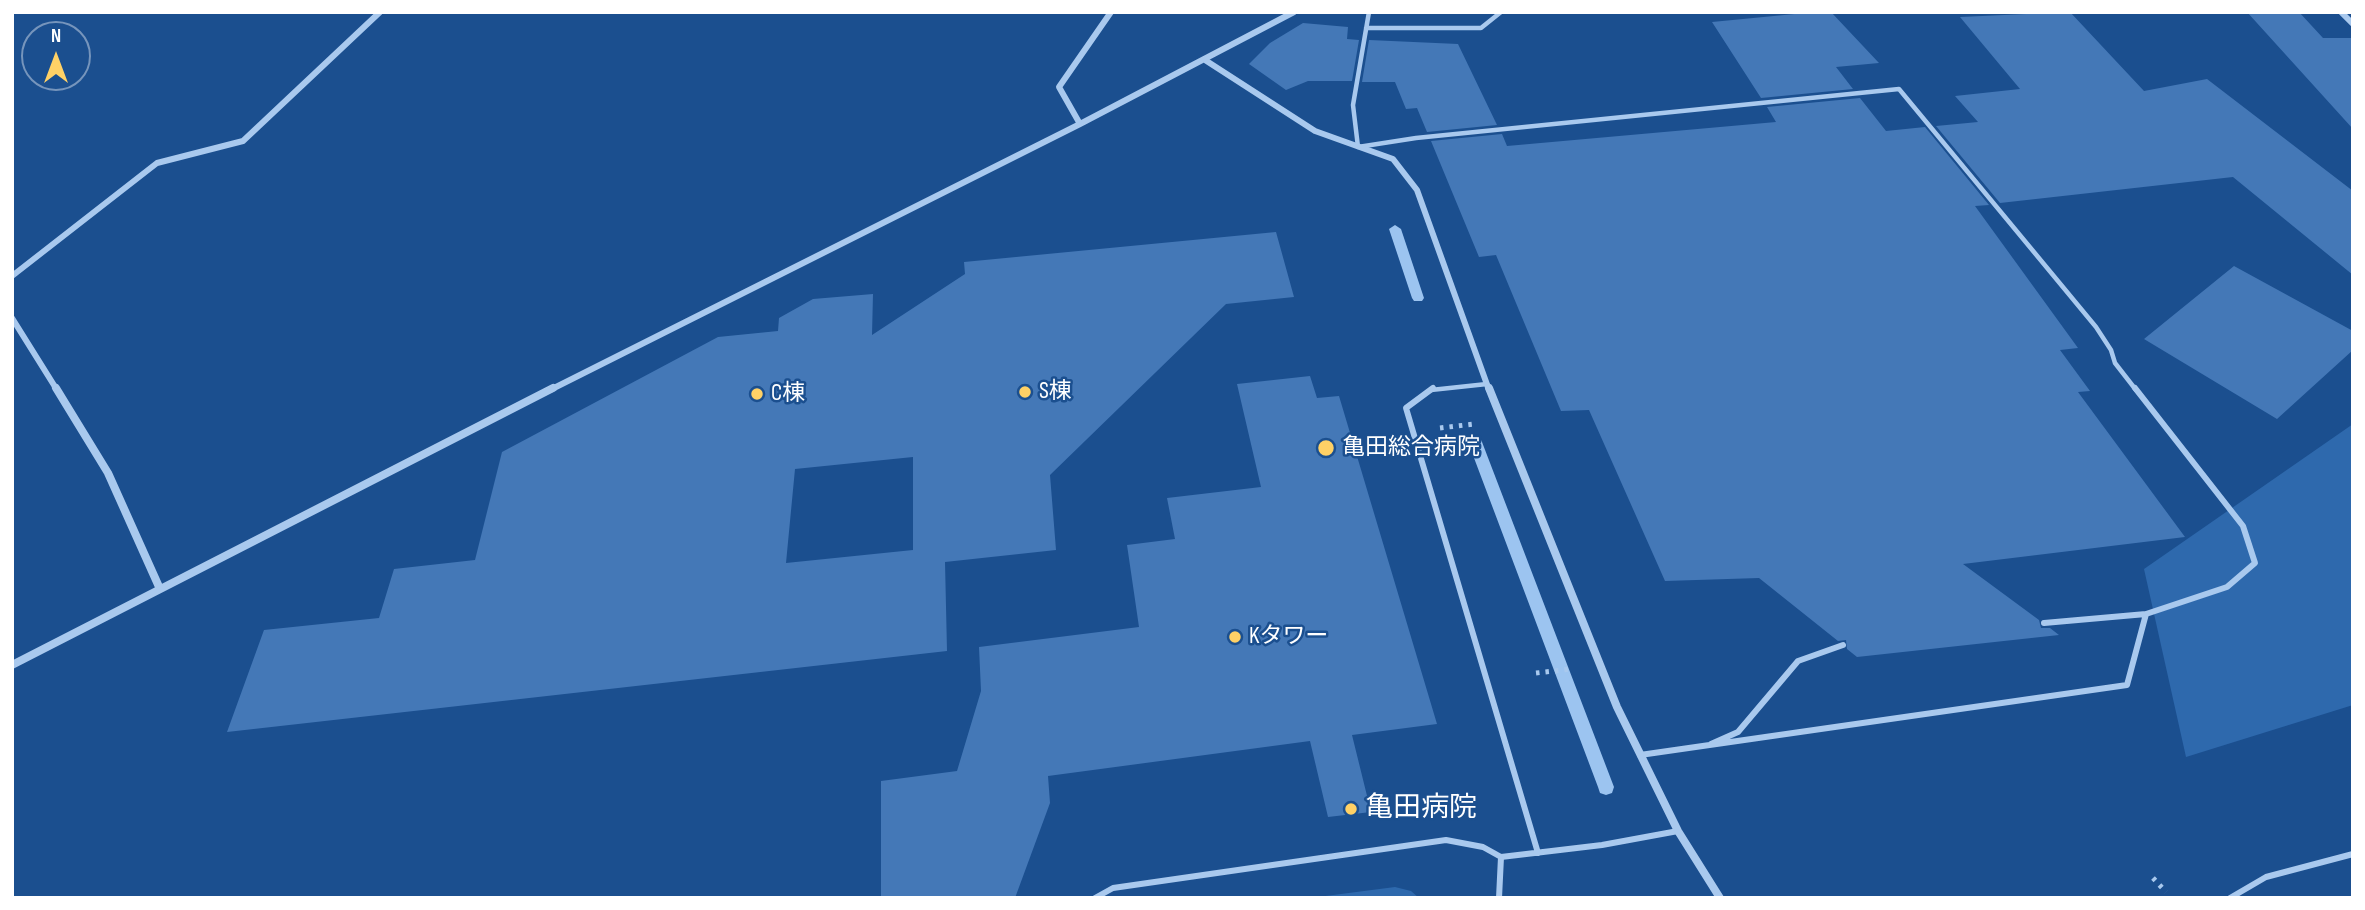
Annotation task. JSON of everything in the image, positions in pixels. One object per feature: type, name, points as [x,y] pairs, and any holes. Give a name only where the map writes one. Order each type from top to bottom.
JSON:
[{"type":"street","points":[[12,275],[157,163],[243,141],[380,12]]},
{"type":"street","points":[[1080,124],[1059,87],[1111,12]]},
{"type":"street","points":[[12,665],[691,318],[1080,124],[1294,12]]},
{"type":"street","points":[[2341,12],[2353,24]]},
{"type":"street","points":[[1205,60],[1315,131],[1393,159],[1417,190],[1488,384],[1604,676],[1678,831],[1720,898]]},
{"type":"street","points":[[12,318],[107,473],[160,589]]},
{"type":"lane","points":[[1369,12],[1353,104],[1358,147],[1416,138],[1899,89],[2096,327],[2111,350],[2115,363],[2244,526],[2255,563],[2227,587],[2146,614],[2044,623]]},
{"type":"lane","points":[[1366,27],[1481,28],[1502,12]]},
{"type":"lane","points":[[1488,384],[1434,388],[1406,408],[1538,853]]},
{"type":"lane","points":[[1640,755],[2127,685],[2146,614]]},
{"type":"lane","points":[[1702,748],[1738,732],[1798,661],[1843,645]]},
{"type":"lane","points":[[1095,898],[1113,888],[1446,840],[1483,848],[1501,857],[1678,831]]},
{"type":"lane","points":[[2230,898],[2266,877],[2353,854]]},
{"type":"lane","points":[[1499,898],[1501,857]]},
{"type":"path","points":[[1440,428],[1482,424]]},
{"type":"path","points":[[1536,673],[1580,668]]},
{"type":"path","points":[[2153,878],[2166,891]]},
{"type":"shaded area","points":[[2353,424],[2353,705],[2186,757],[2144,569]]},
{"type":"shaded area","points":[[1395,887],[1411,891],[1419,898],[1310,898]]},
{"type":"building","points":[[1831,12],[1879,63],[1836,67],[1853,89],[1761,98],[1712,22]]},
{"type":"building","points":[[2070,12],[2144,91],[2207,79],[2353,191],[2353,275],[2233,177],[2000,203],[1936,126],[1978,122],[1955,96],[2020,89],[1960,17]]},
{"type":"building","points":[[2247,12],[2299,12],[2323,38],[2353,38],[2353,129]]},
{"type":"building","points":[[1303,23],[1348,27],[1347,39],[1359,40],[1352,81],[1308,81],[1286,90],[1249,64],[1270,43]]},
{"type":"building","points":[[1369,40],[1458,44],[1497,125],[1427,132],[1417,108],[1406,109],[1395,82],[1362,82]]},
{"type":"building","points":[[1860,98],[1886,131],[1925,127],[1989,205],[1975,206],[2078,348],[2060,350],[2090,391],[2078,392],[2185,537],[1963,564],[2039,620],[2041,628],[2050,628],[2059,635],[1857,657],[1847,649],[1846,640],[1838,641],[1759,578],[1665,581],[1589,410],[1561,411],[1496,255],[1479,257],[1431,141],[1502,134],[1507,146],[1776,122],[1767,107]]},
{"type":"building","points":[[1276,232],[1294,297],[1226,304],[1050,475],[1056,550],[945,562],[947,651],[227,732],[264,630],[379,618],[394,569],[475,560],[502,452],[718,337],[778,331],[779,318],[813,299],[873,294],[872,335],[965,274],[964,262]],"holes":[[[913,457],[913,550],[786,563],[795,469]]]},
{"type":"building","points":[[2234,266],[2353,331],[2353,350],[2277,419],[2144,339]]},
{"type":"building","name":"Kタワー","points":[[1310,376],[1317,398],[1339,396],[1437,724],[1352,735],[1371,812],[1328,817],[1310,741],[1048,776],[1050,803],[1015,898],[881,898],[881,781],[957,771],[981,691],[979,647],[1139,627],[1127,545],[1175,539],[1167,498],[1261,487],[1237,384]]},
{"type":"waterway","points":[[1395,229],[1418,298]]},
{"type":"waterway","points":[[1475,442],[1606,787]]},
{"type":"place","name":"S棟","points":[[1025,392]]},
{"type":"place","name":"C棟","points":[[757,394]]},
{"type":"place","name":"亀田総合病院","points":[[1326,448]]},
{"type":"place","name":"Kタワー","points":[[1235,637]]},
{"type":"place","name":"亀田病院","points":[[1351,809]]}]
